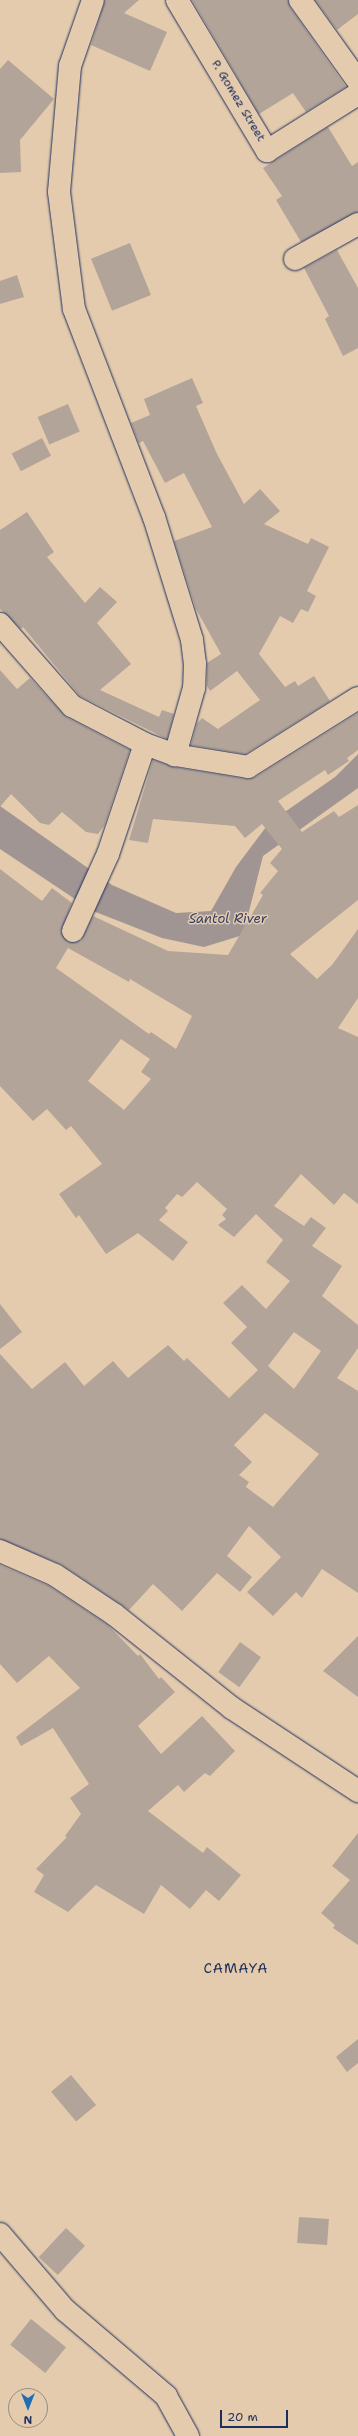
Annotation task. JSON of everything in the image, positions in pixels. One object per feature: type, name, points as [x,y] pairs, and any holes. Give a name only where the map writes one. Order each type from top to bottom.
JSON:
[{"type":"street","points":[[93,0],[70,66],[59,192],[74,309],[154,517],[192,640],[195,663],[194,688],[175,755]]},
{"type":"street","name":"P. Gomez Street","points":[[178,0],[268,151],[358,94]]},
{"type":"street","points":[[300,0],[358,81]]},
{"type":"street","points":[[295,259],[358,224]]},
{"type":"street","points":[[0,624],[72,706],[146,744],[175,755],[248,767],[358,698]]},
{"type":"street","points":[[77,922],[108,854],[146,744]]},
{"type":"street","points":[[0,1551],[55,1575],[97,1603],[232,1708],[358,1792]]},
{"type":"street","points":[[0,2234],[64,2310],[166,2396],[188,2436]]},
{"type":"water","name":"Santol River","points":[[358,754],[358,788],[263,856],[243,935],[204,947],[162,938],[93,911],[0,849],[0,806],[112,885],[176,913],[211,911],[236,867],[269,823],[335,777]]},
{"type":"building","points":[[105,0],[139,0],[124,13],[167,32],[150,71],[91,45]]},
{"type":"building","points":[[192,0],[288,0],[290,7],[346,87],[306,112],[293,93],[259,114]]},
{"type":"building","points":[[315,0],[358,0],[358,14],[337,30]]},
{"type":"building","points":[[8,60],[54,99],[20,140],[21,172],[0,173],[0,69]]},
{"type":"building","points":[[328,127],[352,166],[358,162],[358,212],[301,242],[276,200],[282,196],[263,168]]},
{"type":"building","points":[[130,243],[151,295],[112,311],[91,259]]},
{"type":"building","points":[[337,250],[358,288],[358,348],[343,356],[325,319],[329,316],[304,268]]},
{"type":"building","points":[[17,275],[24,297],[0,304],[0,281]]},
{"type":"building","points":[[192,378],[203,403],[196,406],[217,454],[244,504],[260,489],[280,511],[264,524],[308,544],[311,538],[329,547],[307,591],[316,596],[308,612],[301,609],[293,623],[280,616],[259,654],[285,687],[295,681],[298,686],[314,676],[330,701],[245,754],[191,745],[197,723],[202,718],[218,729],[260,700],[237,671],[210,691],[207,686],[207,663],[221,654],[196,609],[174,541],[212,527],[184,473],[165,483],[143,441],[139,443],[131,423],[150,415],[144,399]]},
{"type":"building","points":[[68,404],[80,432],[49,445],[38,417]]},
{"type":"building","points":[[42,438],[51,456],[21,471],[12,453]]},
{"type":"building","points":[[27,512],[54,552],[47,557],[85,603],[100,587],[117,602],[97,623],[131,664],[100,690],[159,717],[162,710],[174,714],[167,739],[80,696],[23,627],[21,629],[0,609],[0,530]]},
{"type":"building","points":[[0,670],[17,689],[30,678],[66,717],[130,750],[104,826],[98,834],[86,832],[62,812],[49,825],[40,823],[11,794],[0,807]]},
{"type":"building","points":[[358,713],[358,750],[347,758],[349,761],[328,775],[325,770],[278,801],[302,832],[334,811],[339,817],[358,805],[358,900],[290,954],[317,979],[332,965],[358,929],[358,998],[338,1028],[358,1037],[358,1204],[344,1193],[334,1205],[301,1174],[274,1206],[304,1226],[311,1217],[326,1228],[312,1246],[342,1266],[322,1296],[358,1325],[358,1348],[337,1378],[358,1391],[358,1593],[322,1569],[302,1598],[296,1592],[273,1616],[247,1592],[281,1557],[249,1526],[227,1556],[252,1577],[240,1592],[217,1573],[182,1611],[153,1584],[129,1610],[62,1565],[0,1539],[0,1354],[32,1389],[65,1362],[84,1386],[113,1361],[128,1378],[168,1345],[184,1361],[187,1358],[229,1398],[258,1370],[231,1343],[247,1327],[223,1303],[242,1285],[266,1309],[290,1281],[266,1262],[283,1240],[256,1214],[234,1237],[218,1225],[226,1219],[222,1215],[227,1209],[197,1182],[182,1197],[177,1194],[165,1208],[168,1211],[159,1220],[188,1242],[173,1261],[138,1233],[106,1254],[79,1215],[76,1218],[59,1194],[102,1164],[71,1126],[66,1130],[47,1109],[33,1121],[0,1086],[0,869],[42,901],[52,888],[72,903],[61,932],[68,942],[81,941],[93,916],[168,951],[228,955],[263,895],[260,893],[278,871],[270,863],[282,849],[262,824],[245,838],[235,826],[153,819],[148,843],[129,840],[153,760],[173,767],[246,779],[254,778]],"holes":[[[68,948],[129,982],[130,979],[192,1016],[176,1049],[151,1032],[149,1034],[56,968]],[[121,1039],[150,1059],[141,1072],[151,1079],[124,1110],[88,1081]],[[294,1332],[321,1351],[294,1389],[268,1366]],[[265,1413],[319,1454],[273,1507],[246,1487],[249,1482],[239,1475],[252,1462],[234,1445]]]},
{"type":"building","points":[[0,1304],[22,1332],[0,1349]]},
{"type":"building","points":[[0,1565],[49,1586],[108,1625],[138,1656],[140,1654],[159,1679],[161,1677],[175,1692],[138,1726],[161,1754],[202,1716],[235,1751],[210,1776],[205,1773],[184,1792],[178,1785],[148,1811],[203,1853],[207,1847],[241,1875],[219,1901],[206,1890],[190,1909],[161,1885],[144,1914],[96,1885],[68,1912],[34,1892],[44,1875],[36,1869],[67,1837],[65,1836],[81,1814],[70,1798],[89,1784],[53,1728],[21,1746],[16,1737],[80,1688],[49,1656],[17,1683],[0,1664]]},
{"type":"building","points":[[358,1636],[358,1697],[323,1671]]},
{"type":"building","points":[[240,1642],[261,1657],[239,1687],[218,1672]]},
{"type":"building","points":[[358,1833],[358,1945],[333,1928],[335,1925],[321,1913],[350,1880],[332,1866]]},
{"type":"building","points":[[358,2039],[358,2063],[347,2072],[336,2057]]},
{"type":"building","points":[[71,2075],[96,2105],[76,2122],[51,2092]]},
{"type":"building","points":[[299,2217],[329,2219],[327,2245],[297,2243]]},
{"type":"building","points":[[66,2228],[85,2246],[58,2275],[39,2257]]},
{"type":"building","points":[[31,2319],[66,2347],[45,2373],[10,2345]]},
{"type":"district","name":"CAMAYA","points":[[236,1968]]}]
